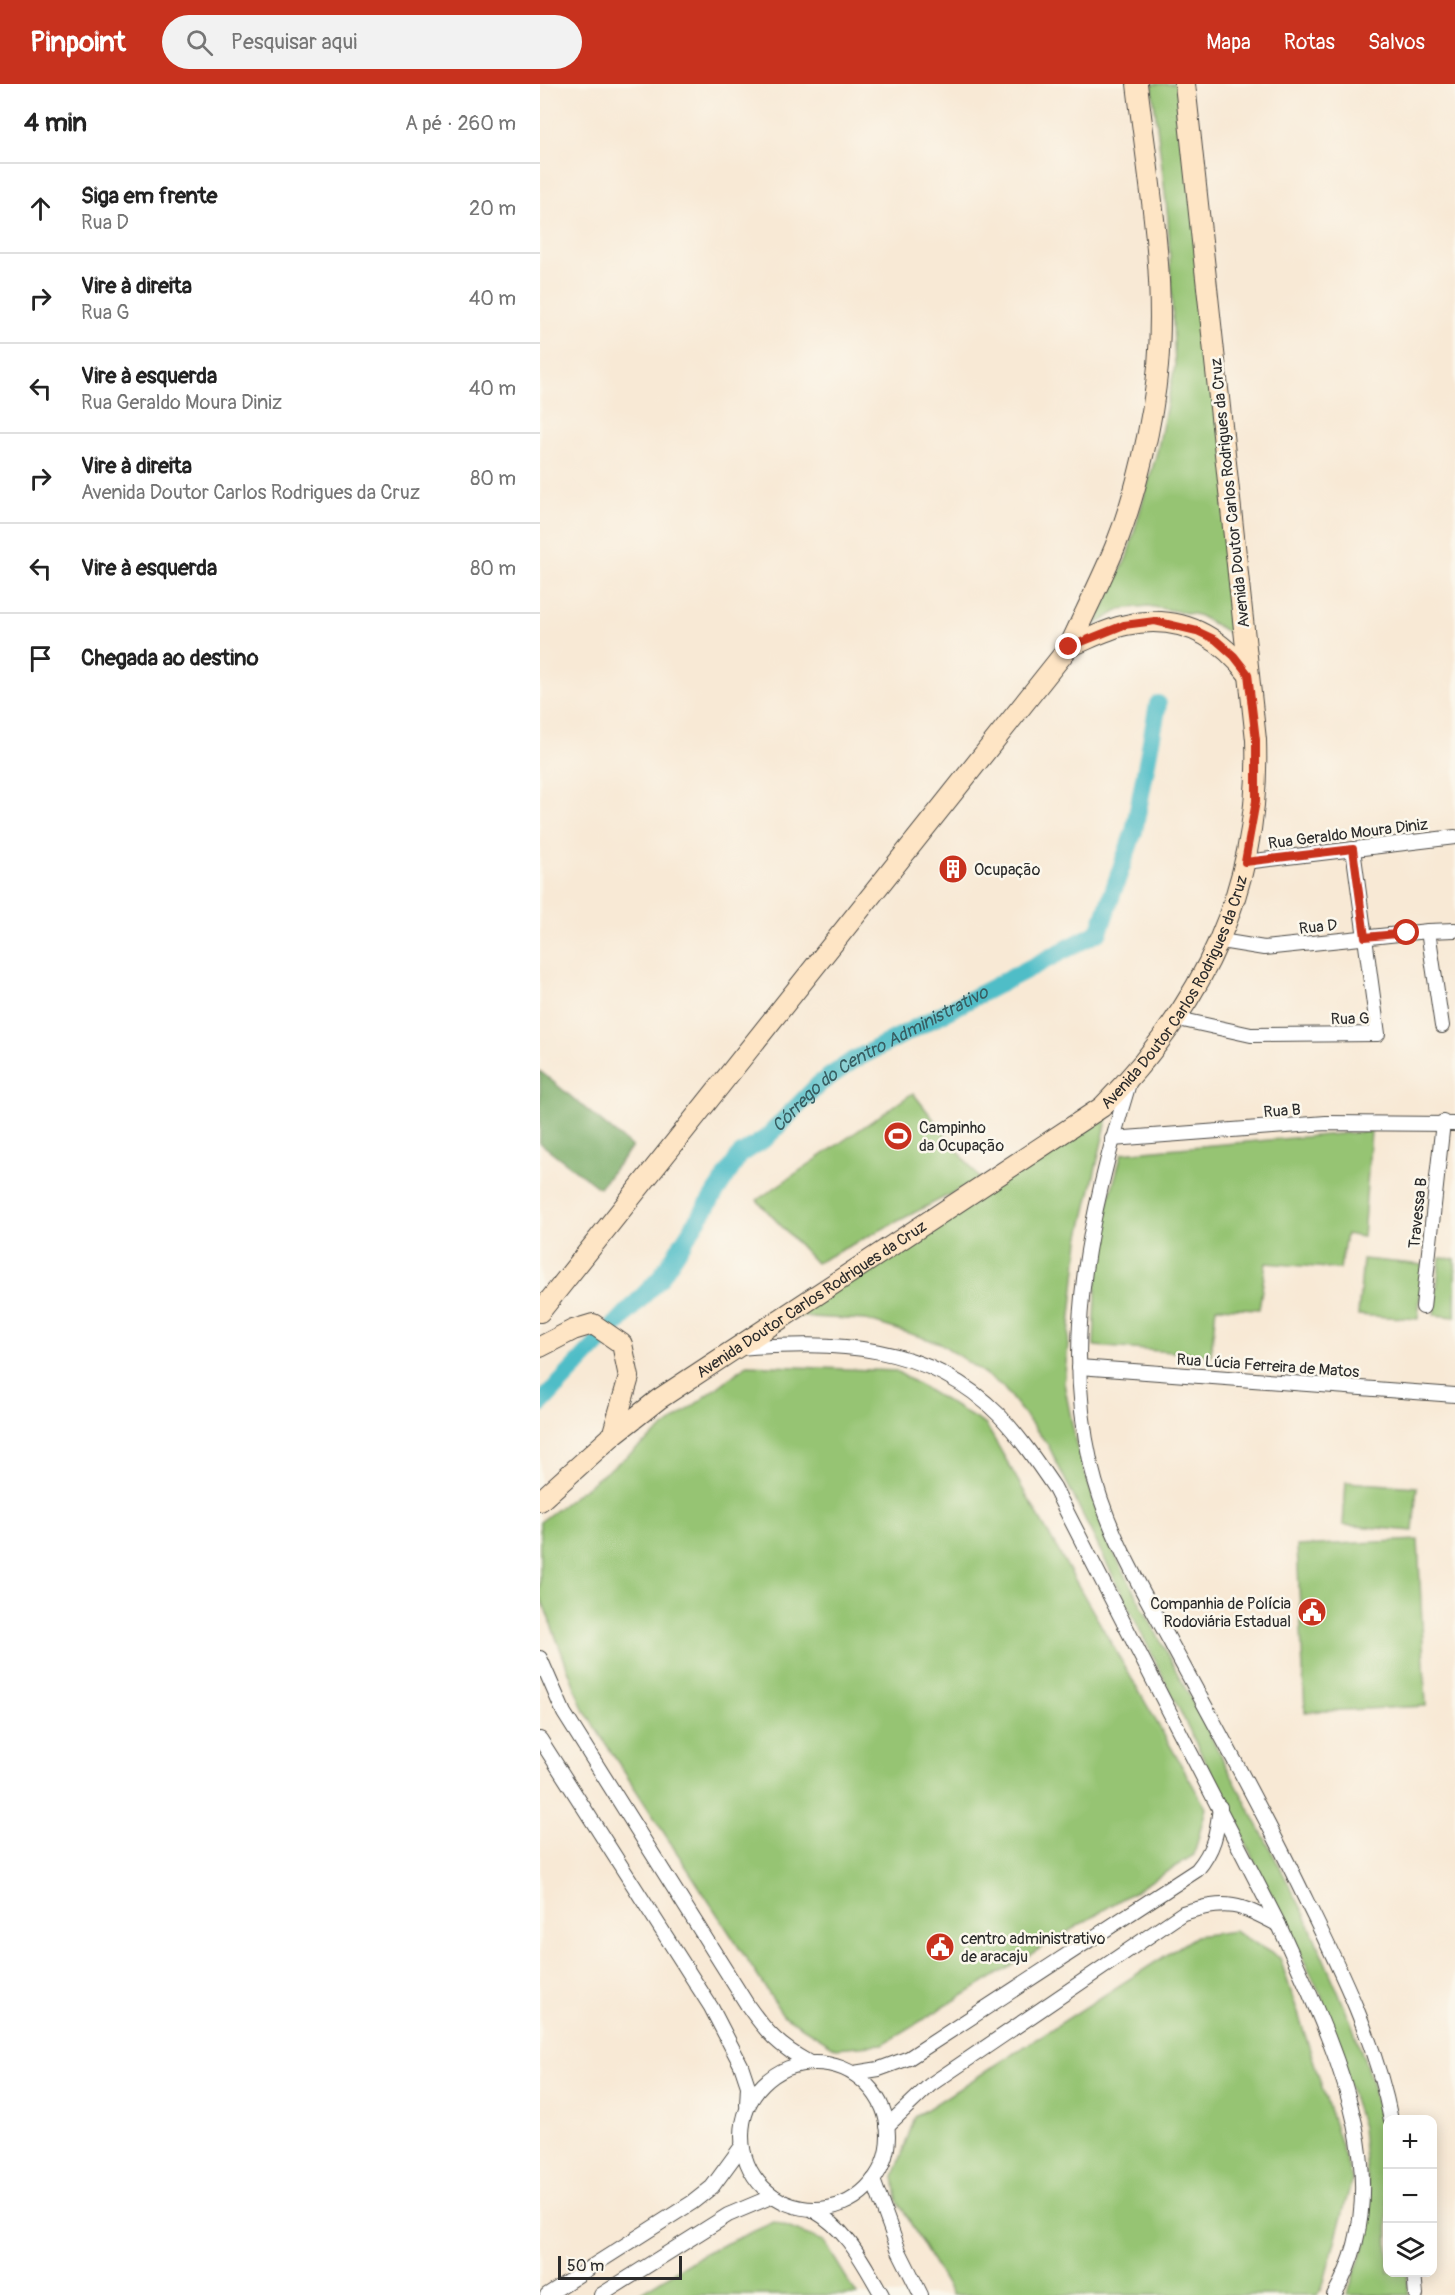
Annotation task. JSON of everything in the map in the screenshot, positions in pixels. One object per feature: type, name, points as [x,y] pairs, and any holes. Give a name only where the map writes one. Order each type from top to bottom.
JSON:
[{"type":"main road","points":[[540,1312],[1069,647],[1116,546],[1145,445],[1158,364],[1155,244],[1137,84]]},
{"type":"main road","name":"Avenida Doutor Carlos Rodrigues da Cruz","points":[[540,1502],[612,1436],[659,1399],[1102,1107],[1131,1077],[1174,1018],[1198,984],[1221,941],[1245,862],[1257,783],[1248,674],[1185,84]]},
{"type":"main road","points":[[1069,647],[1124,625],[1155,621],[1181,626],[1216,640],[1248,674]]},
{"type":"main road","points":[[540,1347],[573,1330],[593,1324],[622,1344],[629,1377],[612,1436]]},
{"type":"street","name":"Rua Geraldo Moura Diniz","points":[[1245,862],[1455,837]]},
{"type":"street","name":"Rua G","points":[[1174,1018],[1251,1035],[1376,1035],[1379,1028],[1353,849]]},
{"type":"street","name":"Rua D","points":[[1221,941],[1264,948],[1455,930]]},
{"type":"street","points":[[1428,931],[1442,1026]]},
{"type":"street","points":[[1131,1077],[1112,1139],[1090,1228],[1081,1303],[1079,1367],[1081,1402],[1091,1465],[1117,1541],[1272,1830],[1344,1978],[1372,2052],[1389,2115]]},
{"type":"street","name":"Rua B","points":[[1112,1139],[1326,1123],[1449,1123]]},
{"type":"street","name":"Travessa B","points":[[1424,1307],[1449,1123]]},
{"type":"street","points":[[734,1348],[802,1343],[885,1351],[935,1370],[969,1390],[998,1413],[1054,1487],[1279,1925],[1311,1996],[1336,2065],[1356,2127],[1363,2188],[1352,2258],[1334,2295]]},
{"type":"street","name":"Rua Lúcia Ferreira de Matos","points":[[1079,1367],[1455,1395]]},
{"type":"street","points":[[540,1658],[564,1713],[748,2006],[768,2034],[782,2047],[808,2062]]},
{"type":"street","points":[[540,1739],[711,2007],[741,2065],[748,2086],[747,2106],[742,2126],[742,2146],[747,2166],[758,2183],[773,2196],[792,2206],[813,2210],[827,2218],[849,2238],[882,2295]]},
{"type":"street","points":[[854,2073],[879,2069],[909,2058],[1197,1870],[1216,1842],[1220,1807]]},
{"type":"street","points":[[887,2126],[930,2085],[1183,1913],[1223,1904],[1244,1907],[1279,1925]]},
{"type":"street","points":[[747,2106],[762,2085],[783,2069],[808,2062],[832,2064],[854,2073],[870,2087],[882,2106],[887,2126],[885,2154],[873,2180],[857,2196],[836,2206],[813,2210]]},
{"type":"street","points":[[547,2295],[693,2202],[712,2187],[742,2146]]},
{"type":"street","points":[[873,2180],[899,2251],[921,2295]]},
{"type":"street","points":[[601,2295],[728,2215],[773,2196]]},
{"type":"street","points":[[1414,2277],[1416,2295]]},
{"type":"green space","points":[[1152,84],[1183,84],[1249,657],[1228,632],[1198,615],[1148,606],[1121,609],[1095,625],[1127,557],[1157,452],[1175,366],[1168,218]]},
{"type":"green space","points":[[540,1071],[632,1147],[599,1188],[540,1143]]},
{"type":"green space","name":"Campinho da Ocupação","points":[[913,1093],[980,1179],[816,1263],[757,1200]]},
{"type":"green space","points":[[1110,1107],[1079,1240],[1064,1383],[1076,1444],[1105,1536],[1304,1913],[1351,2022],[1372,2082],[1383,2133],[1383,2277],[1407,2277],[1409,2295],[1347,2295],[1367,2238],[1367,2182],[1362,2127],[1321,1995],[1048,1445],[1002,1386],[940,1343],[866,1320],[791,1316]]},
{"type":"green space","points":[[1371,1131],[1363,1237],[1346,1234],[1340,1269],[1266,1263],[1259,1309],[1216,1307],[1211,1355],[1094,1346],[1098,1239],[1122,1153]]},
{"type":"green space","points":[[1440,1258],[1455,1259],[1455,1317],[1434,1315]]},
{"type":"green space","points":[[1363,1259],[1423,1265],[1418,1319],[1358,1315]]},
{"type":"green space","points":[[747,1365],[896,1371],[986,1425],[1206,1808],[1194,1855],[883,2044],[836,2048],[783,2015],[583,1709],[540,1595],[540,1522]]},
{"type":"green space","points":[[1346,1482],[1417,1487],[1413,1531],[1343,1525]]},
{"type":"green space","points":[[1418,1540],[1426,1706],[1305,1712],[1297,1546]]},
{"type":"green space","points":[[1234,1931],[1280,1958],[1352,2179],[1322,2289],[1317,2295],[952,2295],[897,2200],[894,2176],[915,2117],[1196,1936]]},
{"type":"green space","points":[[774,2222],[824,2241],[857,2295],[636,2295],[707,2252]]},
{"type":"waterway","name":"Córrego do Centro Administrativo","points":[[540,1404],[660,1278],[740,1155],[766,1138],[819,1084],[852,1061],[1099,932],[1134,831],[1158,704]]},
{"type":"place","name":"Ocupação","points":[[953,869]]},
{"type":"place","name":"Campinho da Ocupação","points":[[898,1136]]},
{"type":"place","name":"Companhia de Polícia Rodoviária Estadual","points":[[1312,1612]]},
{"type":"place","name":"centro administrativo de aracaju","points":[[940,1947]]},
{"type":"route","points":[[1069,647],[1124,625],[1155,621],[1197,631],[1227,648],[1248,674],[1256,740],[1256,801],[1245,862],[1353,849],[1365,937],[1407,933]]}]
